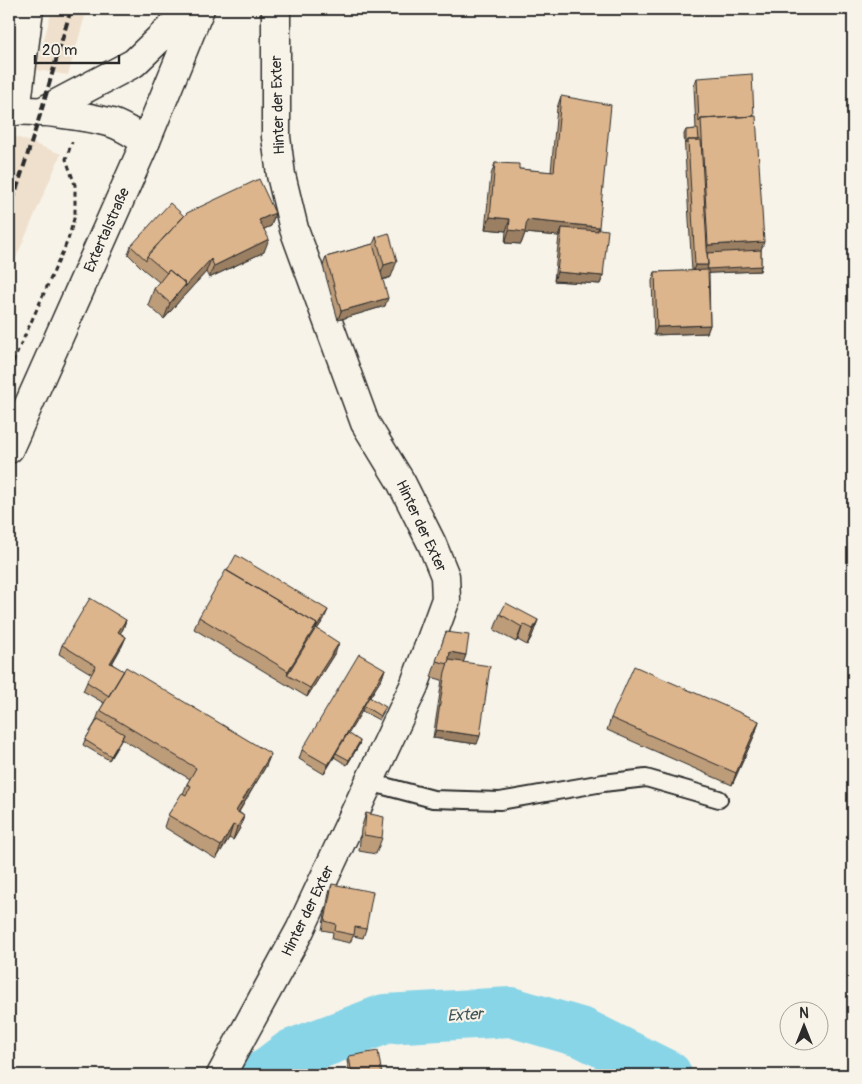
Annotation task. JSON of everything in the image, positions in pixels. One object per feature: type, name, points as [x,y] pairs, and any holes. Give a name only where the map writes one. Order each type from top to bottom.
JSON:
[{"type":"street","points":[[22,112],[29,9]]},
{"type":"street","points":[[22,112],[134,64],[190,9]]},
{"type":"street","name":"Extertalstraße","points":[[9,449],[146,140],[200,9]]},
{"type":"street","name":"Hinter der Exter","points":[[221,1075],[300,930],[370,782],[414,686],[446,599],[445,576],[432,544],[401,482],[365,424],[294,229],[281,175],[276,137],[276,9]]},
{"type":"street","points":[[22,112],[80,117],[114,124],[146,140]]},
{"type":"lane","points":[[370,782],[433,799],[500,801],[603,783],[646,778],[719,799]]},
{"type":"path","points":[[9,370],[71,231],[75,215],[75,185],[66,159],[80,117]]},
{"type":"shaded area","points":[[52,9],[87,9],[68,75],[36,70]]},
{"type":"shaded area","points":[[9,134],[61,154],[9,274]]},
{"type":"building","points":[[752,74],[754,116],[701,119],[699,122],[697,78]]},
{"type":"building","points":[[561,96],[611,105],[599,227],[527,220],[525,232],[509,230],[510,219],[490,217],[495,163],[519,164],[519,169],[554,172]]},
{"type":"building","points":[[756,116],[764,242],[708,245],[701,119]]},
{"type":"building","points":[[698,129],[699,140],[688,140],[686,144],[686,130]]},
{"type":"building","points":[[688,140],[701,140],[708,265],[695,265]]},
{"type":"building","points":[[259,179],[275,213],[259,220],[269,239],[214,266],[211,259],[185,287],[186,284],[169,270],[167,273],[147,256],[187,213]]},
{"type":"building","points":[[170,203],[184,216],[147,256],[146,260],[131,246]]},
{"type":"building","points":[[562,228],[608,230],[603,276],[557,272]]},
{"type":"building","points":[[389,233],[397,261],[384,265],[376,237]]},
{"type":"building","points":[[373,244],[388,298],[341,311],[326,257]]},
{"type":"building","points":[[761,250],[761,266],[707,269],[707,253]]},
{"type":"building","points":[[169,270],[186,284],[170,303],[154,289]]},
{"type":"building","points":[[708,270],[710,325],[657,327],[655,272]]},
{"type":"building","points":[[236,555],[328,610],[316,628],[317,624],[227,571]]},
{"type":"building","points":[[226,570],[317,624],[288,671],[199,617]]},
{"type":"building","points":[[90,598],[126,620],[118,632],[126,637],[110,663],[124,671],[109,696],[87,682],[96,666],[62,645]]},
{"type":"building","points":[[506,603],[538,620],[533,629],[523,624],[522,627],[500,614]]},
{"type":"building","points":[[316,628],[339,643],[310,688],[287,675]]},
{"type":"building","points":[[446,632],[469,635],[466,655],[450,652],[448,664],[436,661]]},
{"type":"building","points":[[359,654],[385,669],[328,765],[302,750]]},
{"type":"building","points":[[449,660],[490,666],[480,736],[436,730],[445,672]]},
{"type":"building","points":[[634,666],[759,721],[736,773],[611,718]]},
{"type":"building","points":[[126,667],[271,754],[236,811],[244,816],[237,827],[233,825],[221,846],[168,815],[182,793],[186,795],[191,786],[187,784],[196,768],[100,710]]},
{"type":"building","points":[[369,697],[386,707],[380,716],[364,706]]},
{"type":"building","points":[[98,719],[124,734],[111,756],[85,740]]},
{"type":"building","points":[[348,733],[360,741],[349,760],[336,753]]},
{"type":"building","points":[[366,813],[384,817],[382,838],[364,835]]},
{"type":"building","points":[[332,884],[373,892],[366,929],[355,927],[354,935],[335,931],[336,924],[325,921]]},
{"type":"building","points":[[378,1051],[382,1075],[352,1075],[349,1056]]},
{"type":"building","points":[[416,1067],[431,1075],[411,1075]]},
{"type":"waterway","name":"Exter","points":[[264,1075],[292,1054],[385,1019],[511,1012],[583,1033],[667,1075]]},
{"type":"railway","points":[[9,213],[71,9]]}]
